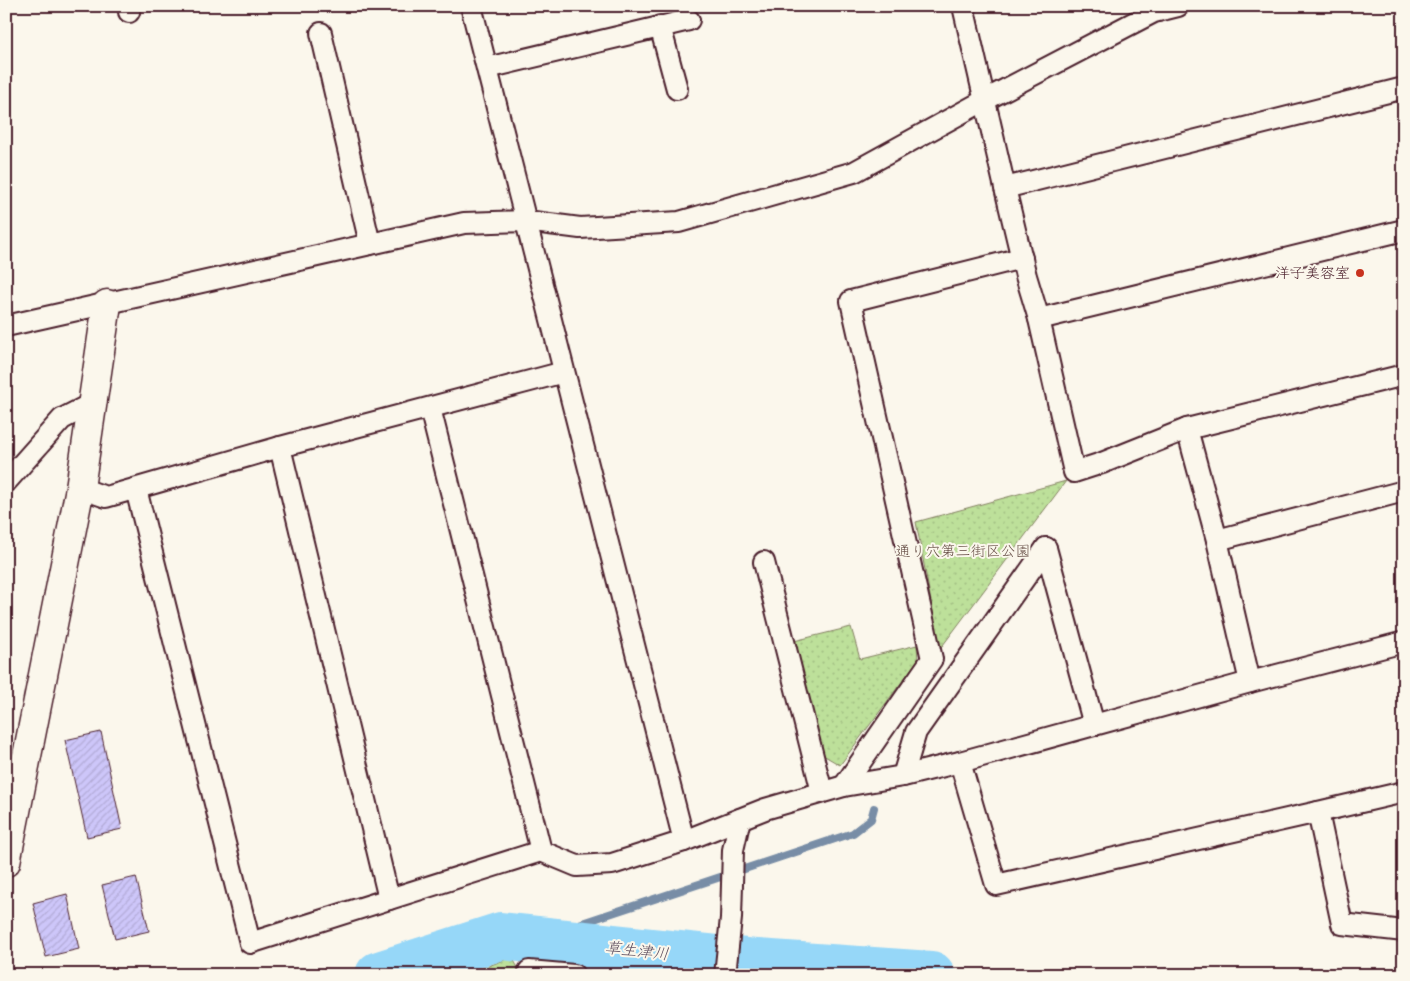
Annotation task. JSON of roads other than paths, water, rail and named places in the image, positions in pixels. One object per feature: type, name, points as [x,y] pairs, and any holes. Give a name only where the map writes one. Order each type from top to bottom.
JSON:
[{"type":"street","points":[[470,6],[684,841]]},
{"type":"street","points":[[963,6],[1074,472],[1102,463],[1187,429],[1404,375]]},
{"type":"street","points":[[6,326],[464,223],[526,221],[580,228],[680,222],[854,172],[985,100],[1154,12],[1178,6]]},
{"type":"street","points":[[487,68],[689,20]]},
{"type":"street","points":[[660,26],[677,89]]},
{"type":"street","points":[[320,33],[370,244]]},
{"type":"street","points":[[1005,188],[1404,88]]},
{"type":"street","points":[[1039,319],[1404,230]]},
{"type":"street","points":[[844,786],[932,659],[851,300],[1022,258]]},
{"type":"street","points":[[6,862],[80,488],[107,304]]},
{"type":"street","points":[[80,488],[106,497],[280,447],[564,372]]},
{"type":"street","points":[[6,482],[62,418],[93,403]]},
{"type":"street","points":[[430,408],[541,850]]},
{"type":"street","points":[[1187,429],[1217,540],[1250,682]]},
{"type":"street","points":[[280,447],[389,899]]},
{"type":"street","points":[[136,489],[250,943],[541,850],[577,866],[612,864],[684,841],[765,809],[822,792],[844,786],[903,776],[960,762],[1250,682],[1404,642]]},
{"type":"street","points":[[1217,540],[1404,491]]},
{"type":"street","points":[[903,776],[916,732],[1046,548],[1094,725]]},
{"type":"street","points":[[764,562],[822,792]]},
{"type":"street","points":[[960,762],[996,884],[1404,792]]},
{"type":"street","points":[[1318,812],[1342,924],[1404,931]]},
{"type":"street","points":[[725,975],[731,918],[733,850],[740,819]]},
{"type":"street","points":[[529,971],[574,975]]},
{"type":"waterway","points":[[534,939],[853,833],[871,819],[874,808]]},
{"type":"waterway","name":"草生津川","points":[[379,975],[501,936],[757,963],[931,975]]},
{"type":"place","name":"洋子美容室","points":[[1360,273]]},
{"type":"park label","name":"通り穴第三街区公園","points":[[963,551]]}]
